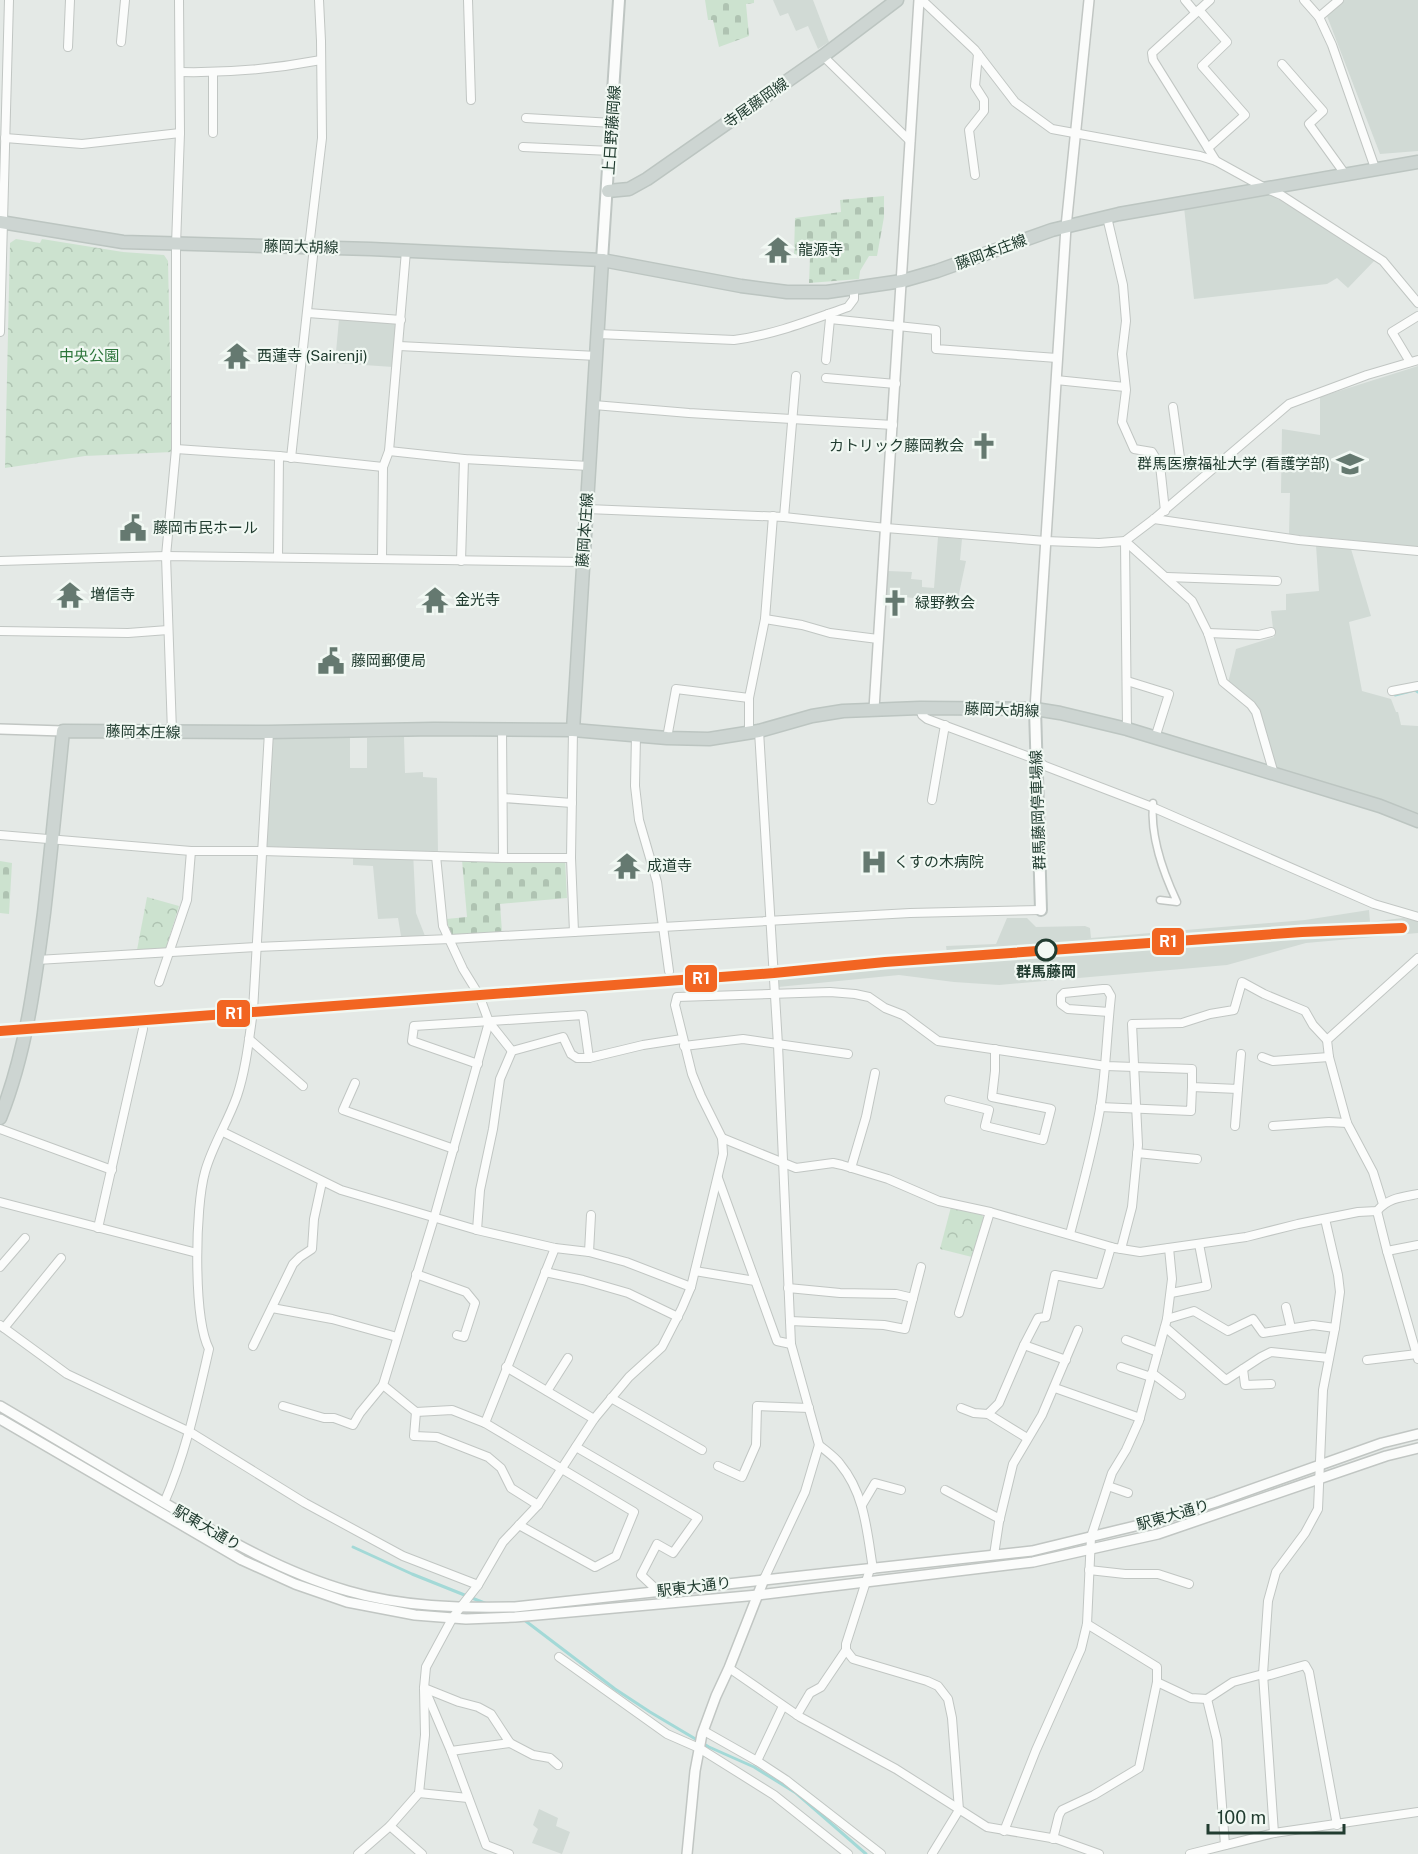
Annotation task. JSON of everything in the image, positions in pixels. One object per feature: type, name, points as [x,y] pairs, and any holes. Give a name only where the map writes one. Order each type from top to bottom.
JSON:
[{"type":"main road","name":"上日野藤岡線","points":[[602,261],[620,0]]},
{"type":"main road","name":"寺尾藤岡線","points":[[608,190],[629,189],[647,180],[823,56],[897,0]]},
{"type":"main road","name":"藤岡本庄線","points":[[63,731],[573,730],[602,261],[752,288],[787,292],[854,289],[902,281],[1066,227],[1107,217],[1418,162]]},
{"type":"main road","name":"藤岡大胡線","points":[[2,222],[123,242],[311,247],[602,261]]},
{"type":"main road","name":"藤岡大胡線","points":[[573,730],[709,739],[754,732],[819,715],[874,709],[1035,709],[1127,729],[1380,806],[1418,821]]},
{"type":"main road","name":"群馬藤岡停車場線","points":[[1035,709],[1041,910]]},
{"type":"main road","points":[[0,1118],[19,1060],[38,960],[63,731]]},
{"type":"street","points":[[0,332],[5,138],[3,120],[9,0]]},
{"type":"street","points":[[68,47],[69,0]]},
{"type":"street","points":[[121,42],[125,0]]},
{"type":"street","points":[[172,732],[166,556],[176,449],[176,245],[180,133],[179,0]]},
{"type":"street","points":[[291,458],[308,313],[311,247],[322,138],[319,0]]},
{"type":"street","points":[[468,0],[471,100]]},
{"type":"street","points":[[921,0],[978,54],[1016,102],[1052,129],[1076,135],[1159,147],[1216,161],[1281,195],[1383,261],[1418,303]]},
{"type":"street","points":[[874,709],[921,0]]},
{"type":"street","points":[[1035,709],[1066,227],[1089,0]]},
{"type":"street","points":[[1185,0],[1227,42],[1202,66],[1245,115],[1208,148]]},
{"type":"street","points":[[1210,0],[1152,53],[1153,60],[1216,161]]},
{"type":"street","points":[[1304,0],[1319,17],[1332,45],[1375,168]]},
{"type":"street","points":[[1319,17],[1339,0]]},
{"type":"street","points":[[975,175],[969,130],[984,111],[984,100],[975,86],[978,54]]},
{"type":"street","points":[[823,56],[910,141]]},
{"type":"street","points":[[180,72],[279,68],[321,60]]},
{"type":"street","points":[[1282,64],[1323,111],[1309,124],[1345,174]]},
{"type":"street","points":[[213,72],[213,133]]},
{"type":"street","points":[[526,118],[613,123]]},
{"type":"street","points":[[5,138],[82,144],[180,133]]},
{"type":"street","points":[[523,147],[611,151]]},
{"type":"street","points":[[1107,217],[1124,285],[1126,321],[1122,354],[1125,387],[1122,422],[1134,449],[1152,452],[1160,465],[1164,511]]},
{"type":"street","points":[[382,559],[383,467],[388,451],[406,251]]},
{"type":"street","points":[[598,334],[734,340],[770,333],[829,316],[848,307],[854,299],[854,289]]},
{"type":"street","points":[[308,313],[401,321]]},
{"type":"street","points":[[829,316],[899,327],[936,330],[936,349],[1058,358]]},
{"type":"street","points":[[826,360],[829,316]]},
{"type":"street","points":[[587,508],[784,516],[886,528],[1045,541],[1099,543],[1125,541],[1164,511],[1289,404],[1366,375],[1414,361],[1392,332],[1418,316]]},
{"type":"street","points":[[399,346],[597,356]]},
{"type":"street","points":[[784,516],[796,376]]},
{"type":"street","points":[[826,378],[896,384]]},
{"type":"street","points":[[1056,380],[1125,387]]},
{"type":"street","points":[[594,405],[893,424]]},
{"type":"street","points":[[1160,465],[1180,458],[1173,407]]},
{"type":"street","points":[[176,449],[279,456],[383,467]]},
{"type":"street","points":[[388,451],[464,459],[589,466]]},
{"type":"street","points":[[278,557],[279,456]]},
{"type":"street","points":[[461,561],[464,459]]},
{"type":"street","points":[[687,1854],[699,1748],[703,1733],[764,1579],[805,1492],[819,1445],[791,1344],[772,922],[749,698],[765,619],[773,516]]},
{"type":"street","points":[[1154,519],[1299,540],[1418,551]]},
{"type":"street","points":[[1125,541],[1192,601],[1208,633],[1223,682],[1251,705],[1256,712],[1274,774]]},
{"type":"street","points":[[1125,541],[1127,729]]},
{"type":"street","points":[[0,561],[166,556],[583,562]]},
{"type":"street","points":[[1167,577],[1277,581]]},
{"type":"street","points":[[765,619],[802,625],[830,633],[878,639]]},
{"type":"street","points":[[0,632],[128,633],[168,630]]},
{"type":"street","points":[[1208,633],[1259,635],[1271,632]]},
{"type":"street","points":[[1127,681],[1169,694],[1155,738]]},
{"type":"street","points":[[1392,691],[1418,686]]},
{"type":"street","points":[[667,738],[676,689],[749,698]]},
{"type":"street","points":[[920,708],[922,715],[927,719],[1035,759],[1045,766],[1153,805],[1374,904],[1418,917]]},
{"type":"street","points":[[932,800],[945,725]]},
{"type":"street","points":[[0,729],[63,731]]},
{"type":"street","points":[[502,730],[503,858]]},
{"type":"street","points":[[573,730],[571,858],[574,932]]},
{"type":"street","points":[[164,1503],[179,1469],[190,1432],[209,1349],[204,1339],[201,1321],[197,1241],[204,1173],[237,1095],[249,1039],[269,732]]},
{"type":"street","points":[[636,735],[639,820],[657,882],[669,971]]},
{"type":"street","points":[[503,798],[572,803]]},
{"type":"street","points":[[1153,805],[1153,836],[1167,881],[1177,902],[1160,900]]},
{"type":"street","points":[[0,835],[191,851],[571,858]]},
{"type":"street","points":[[159,982],[187,900],[191,851]]},
{"type":"street","points":[[436,856],[443,926],[463,969],[479,995],[489,1022],[512,1051]]},
{"type":"street","points":[[38,960],[256,946],[450,939],[910,913],[1041,910]]},
{"type":"street","points":[[1327,1040],[1418,958]]},
{"type":"street","points":[[1121,1249],[1132,1207],[1137,1153],[1132,1024],[1182,1023],[1210,1014],[1234,1010],[1242,982],[1263,994],[1305,1011],[1313,1025],[1327,1040],[1329,1057],[1347,1124],[1373,1172],[1383,1204]]},
{"type":"street","points":[[1070,1234],[1100,1107],[1106,1066],[1111,996],[1107,989],[1064,993],[1061,996],[1061,1004],[1068,1009],[1109,1012]]},
{"type":"street","points":[[358,1854],[390,1826],[419,1792],[426,1735],[424,1688],[426,1667],[453,1617],[478,1585],[503,1542],[538,1505],[594,1419],[628,1377],[662,1347],[691,1287],[723,1154],[722,1137],[698,1089],[683,1042],[675,1005],[677,997],[830,992],[869,997],[903,1016],[938,1041],[1106,1066],[1192,1069],[1191,1111],[1100,1107]]},
{"type":"street","points":[[478,1064],[412,1041],[414,1026],[583,1015],[589,1058]]},
{"type":"street","points":[[283,1406],[353,1425],[383,1384],[434,1218],[489,1022]]},
{"type":"street","points":[[98,1228],[143,1029]]},
{"type":"street","points":[[512,1051],[563,1038],[571,1054],[577,1058],[589,1058],[643,1045],[743,1039],[848,1054]]},
{"type":"street","points":[[249,1039],[303,1086]]},
{"type":"street","points":[[992,1096],[1051,1109],[1043,1140],[985,1126],[992,1096],[995,1049]]},
{"type":"street","points":[[477,1230],[480,1190],[493,1129],[500,1079],[512,1051]]},
{"type":"street","points":[[1235,1126],[1241,1054]]},
{"type":"street","points":[[1262,1057],[1272,1061],[1329,1057]]},
{"type":"street","points":[[851,1168],[866,1117],[874,1073]]},
{"type":"street","points":[[355,1083],[343,1110],[454,1149]]},
{"type":"street","points":[[1192,1087],[1238,1089]]},
{"type":"street","points":[[949,1100],[988,1110]]},
{"type":"street","points":[[1273,1126],[1329,1122],[1347,1124]]},
{"type":"street","points":[[0,1129],[112,1170]]},
{"type":"street","points":[[223,1132],[341,1190],[477,1230],[555,1248],[589,1252],[636,1266],[691,1287]]},
{"type":"street","points":[[722,1137],[796,1168],[833,1163],[888,1179],[939,1201],[990,1212],[1111,1247],[1140,1252],[1246,1237],[1358,1212],[1377,1211],[1392,1199],[1418,1194]]},
{"type":"street","points":[[1137,1153],[1197,1159]]},
{"type":"street","points":[[718,1177],[777,1341],[791,1344]]},
{"type":"street","points":[[253,1346],[293,1264],[312,1250],[314,1220],[322,1182]]},
{"type":"street","points":[[0,1202],[197,1253]]},
{"type":"street","points":[[1367,1360],[1417,1356],[1377,1211]]},
{"type":"street","points":[[959,1313],[990,1212]]},
{"type":"street","points":[[589,1252],[591,1215]]},
{"type":"street","points":[[1274,1833],[1263,1675],[1268,1601],[1276,1572],[1305,1533],[1318,1509],[1323,1390],[1340,1292],[1325,1219]]},
{"type":"street","points":[[0,1267],[25,1238]]},
{"type":"street","points":[[1171,1293],[1207,1286],[1199,1244]]},
{"type":"street","points":[[1387,1251],[1418,1245]]},
{"type":"street","points":[[988,1414],[999,1403],[1038,1318],[1046,1317],[1054,1275],[1100,1284],[1111,1247]]},
{"type":"street","points":[[485,1423],[555,1248]]},
{"type":"street","points":[[1004,1831],[1036,1750],[1081,1649],[1087,1624],[1091,1537],[1112,1473],[1126,1450],[1140,1418],[1152,1375],[1166,1323],[1171,1293],[1172,1270],[1169,1248]]},
{"type":"street","points":[[61,1258],[2,1327],[67,1374],[190,1432],[304,1503],[393,1551],[478,1585]]},
{"type":"street","points":[[790,1321],[884,1324],[905,1329],[921,1267]]},
{"type":"street","points":[[695,1271],[755,1281]]},
{"type":"street","points":[[545,1272],[628,1293],[678,1317]]},
{"type":"street","points":[[416,1274],[466,1292],[475,1303],[464,1337],[457,1335]]},
{"type":"street","points":[[788,1288],[840,1293],[896,1294],[913,1298]]},
{"type":"street","points":[[1286,1307],[1291,1328]]},
{"type":"street","points":[[272,1308],[332,1318],[397,1337]]},
{"type":"street","points":[[1166,1323],[1194,1311],[1228,1331],[1253,1319],[1263,1333],[1313,1325],[1335,1328]]},
{"type":"street","points":[[1166,1323],[1226,1380],[1271,1352],[1329,1358]]},
{"type":"street","points":[[994,1555],[1013,1464],[1042,1415],[1078,1330]]},
{"type":"street","points":[[1126,1340],[1158,1352]]},
{"type":"street","points":[[1024,1345],[1066,1360]]},
{"type":"street","points":[[547,1391],[568,1358]]},
{"type":"street","points":[[1121,1366],[1152,1375],[1181,1395]]},
{"type":"street","points":[[506,1367],[594,1419]]},
{"type":"street","points":[[1243,1369],[1245,1384],[1271,1384]]},
{"type":"street","points":[[383,1384],[416,1412],[452,1410],[485,1423],[634,1512],[616,1556],[595,1567],[519,1525]]},
{"type":"street","points":[[1055,1388],[1140,1418]]},
{"type":"street","points":[[611,1398],[702,1450]]},
{"type":"street","name":"駅東大通り","points":[[0,1406],[246,1551],[298,1575],[350,1592],[416,1604],[460,1607],[515,1607],[1032,1551],[1216,1502],[1382,1443],[1418,1434]]},
{"type":"street","points":[[718,1466],[742,1477],[756,1445],[757,1406],[809,1408]]},
{"type":"street","points":[[961,1408],[974,1413],[988,1414],[1027,1438]]},
{"type":"street","points":[[416,1412],[414,1436],[437,1437],[488,1457],[501,1468],[511,1488],[538,1505]]},
{"type":"street","name":"駅東大通り","points":[[0,1419],[242,1560],[295,1584],[347,1602],[415,1615],[466,1619],[515,1617],[758,1594],[1033,1562],[1158,1534],[1386,1456],[1418,1448]]},
{"type":"street","points":[[797,1715],[810,1693],[821,1687],[846,1650],[871,1569],[865,1515],[858,1493],[840,1462],[819,1445]]},
{"type":"street","points":[[576,1447],[698,1518],[673,1553],[657,1544],[641,1575],[658,1591]]},
{"type":"street","points":[[862,1505],[875,1483],[902,1490]]},
{"type":"street","points":[[1108,1486],[1128,1493]]},
{"type":"street","points":[[945,1490],[1000,1519]]},
{"type":"street","points":[[1089,1570],[1125,1574],[1158,1574],[1189,1584]]},
{"type":"street","points":[[1053,1839],[1062,1810],[1094,1795],[1139,1768],[1157,1682],[1157,1667],[1087,1624]]},
{"type":"street","points":[[846,1650],[853,1659],[938,1686],[948,1699],[952,1718],[959,1810],[932,1854]]},
{"type":"street","points":[[559,1658],[667,1734],[699,1748],[774,1795],[848,1854]]},
{"type":"street","points":[[1157,1682],[1191,1698],[1207,1700],[1233,1682],[1305,1665],[1309,1672],[1337,1825]]},
{"type":"street","points":[[729,1668],[797,1715],[896,1769],[987,1827],[1053,1839],[1099,1854]]},
{"type":"street","points":[[424,1688],[478,1707],[491,1714],[510,1743],[533,1755],[550,1758],[558,1765]]},
{"type":"street","points":[[424,1688],[451,1751],[486,1845],[509,1854]]},
{"type":"street","points":[[1207,1700],[1217,1740],[1225,1845]]},
{"type":"street","points":[[757,1761],[783,1706]]},
{"type":"street","points":[[703,1733],[786,1779],[881,1854]]},
{"type":"street","points":[[451,1751],[510,1743]]},
{"type":"street","points":[[419,1792],[468,1798]]},
{"type":"street","points":[[1190,1854],[1274,1833],[1418,1812]]},
{"type":"street","points":[[390,1826],[422,1854]]},
{"type":"shaded area","points":[[773,0],[813,0],[829,42],[818,49],[808,26],[796,31],[788,13],[780,16]]},
{"type":"shaded area","points":[[1344,0],[1418,0],[1418,151],[1380,154],[1327,16]]},
{"type":"shaded area","points":[[1270,194],[1375,260],[1348,288],[1337,278],[1327,284],[1194,299],[1184,207]]},
{"type":"shaded area","points":[[339,319],[397,323],[393,367],[335,363]]},
{"type":"shaded area","name":"群馬医療福祉大学 (看護学部)","points":[[1418,366],[1418,547],[1289,534],[1290,493],[1281,493],[1282,429],[1320,435],[1320,397]]},
{"type":"shaded area","points":[[938,537],[962,539],[960,560],[966,561],[957,603],[887,595],[888,571],[912,572],[911,579],[922,580],[922,587],[934,588]]},
{"type":"shaded area","points":[[1316,545],[1351,549],[1371,616],[1349,622],[1362,691],[1391,699],[1398,712],[1401,725],[1418,726],[1418,816],[1348,790],[1276,772],[1258,707],[1228,683],[1236,649],[1274,637],[1271,611],[1286,610],[1286,594],[1319,591]]},
{"type":"shaded area","points":[[404,737],[405,773],[423,772],[423,777],[437,778],[438,853],[413,852],[416,913],[425,936],[401,936],[398,918],[378,919],[373,866],[353,865],[353,851],[266,849],[273,738],[350,738],[350,768],[367,768],[367,738]]},
{"type":"shaded area","points":[[1369,910],[1370,922],[1403,918],[1418,921],[1418,933],[1306,943],[1227,965],[999,985],[899,975],[778,987],[777,976],[657,985],[657,976],[947,953],[946,946],[996,944],[1007,918],[1027,918],[1036,927],[1085,926],[1090,928],[1091,938],[1305,920]]},
{"type":"shaded area","points":[[539,1809],[558,1818],[556,1826],[570,1832],[562,1854],[532,1843],[538,1829],[533,1825]]},
{"type":"green space","points":[[705,0],[754,0],[754,3],[746,4],[749,36],[719,47],[713,20],[708,20]]},
{"type":"green space","points":[[884,196],[884,217],[877,256],[869,256],[860,271],[859,279],[809,283],[810,257],[794,254],[795,218],[841,212],[840,200]]},
{"type":"green space","name":"中央公園","points":[[16,239],[40,243],[42,239],[123,252],[164,255],[168,261],[172,452],[85,456],[5,468],[10,243]]},
{"type":"green space","points":[[462,860],[565,860],[567,898],[500,904],[502,932],[452,936],[446,919],[467,917]]},
{"type":"green space","points":[[0,861],[12,863],[9,914],[0,913]]},
{"type":"green space","points":[[147,897],[179,906],[166,948],[137,950]]},
{"type":"green space","points":[[951,1207],[982,1215],[984,1218],[972,1257],[940,1249]]},
{"type":"waterway","points":[[1395,695],[1415,690],[1418,692]]},
{"type":"waterway","points":[[353,1547],[487,1604]]},
{"type":"waterway","points":[[523,1619],[615,1689],[650,1712],[709,1747],[754,1767],[796,1793],[866,1854]]},
{"type":"transit line","name":"R1","points":[[0,1031],[774,973],[885,962],[1302,932],[1402,928]]},
{"type":"place","name":"龍源寺","points":[[778,250]]},
{"type":"place","name":"西蓮寺 (Sairenji)","points":[[237,356]]},
{"type":"place","name":"カトリック藤岡教会","points":[[984,446]]},
{"type":"place","name":"群馬医療福祉大学 (看護学部)","points":[[1350,464]]},
{"type":"place","name":"藤岡市民ホール","points":[[133,528]]},
{"type":"place","name":"増信寺","points":[[70,595]]},
{"type":"place","name":"金光寺","points":[[435,600]]},
{"type":"place","name":"緑野教会","points":[[895,603]]},
{"type":"place","name":"藤岡郵便局","points":[[331,661]]},
{"type":"place","name":"くすの木病院","points":[[874,862]]},
{"type":"place","name":"成道寺","points":[[627,866]]},
{"type":"place","name":"群馬藤岡","points":[[1046,950]]}]
